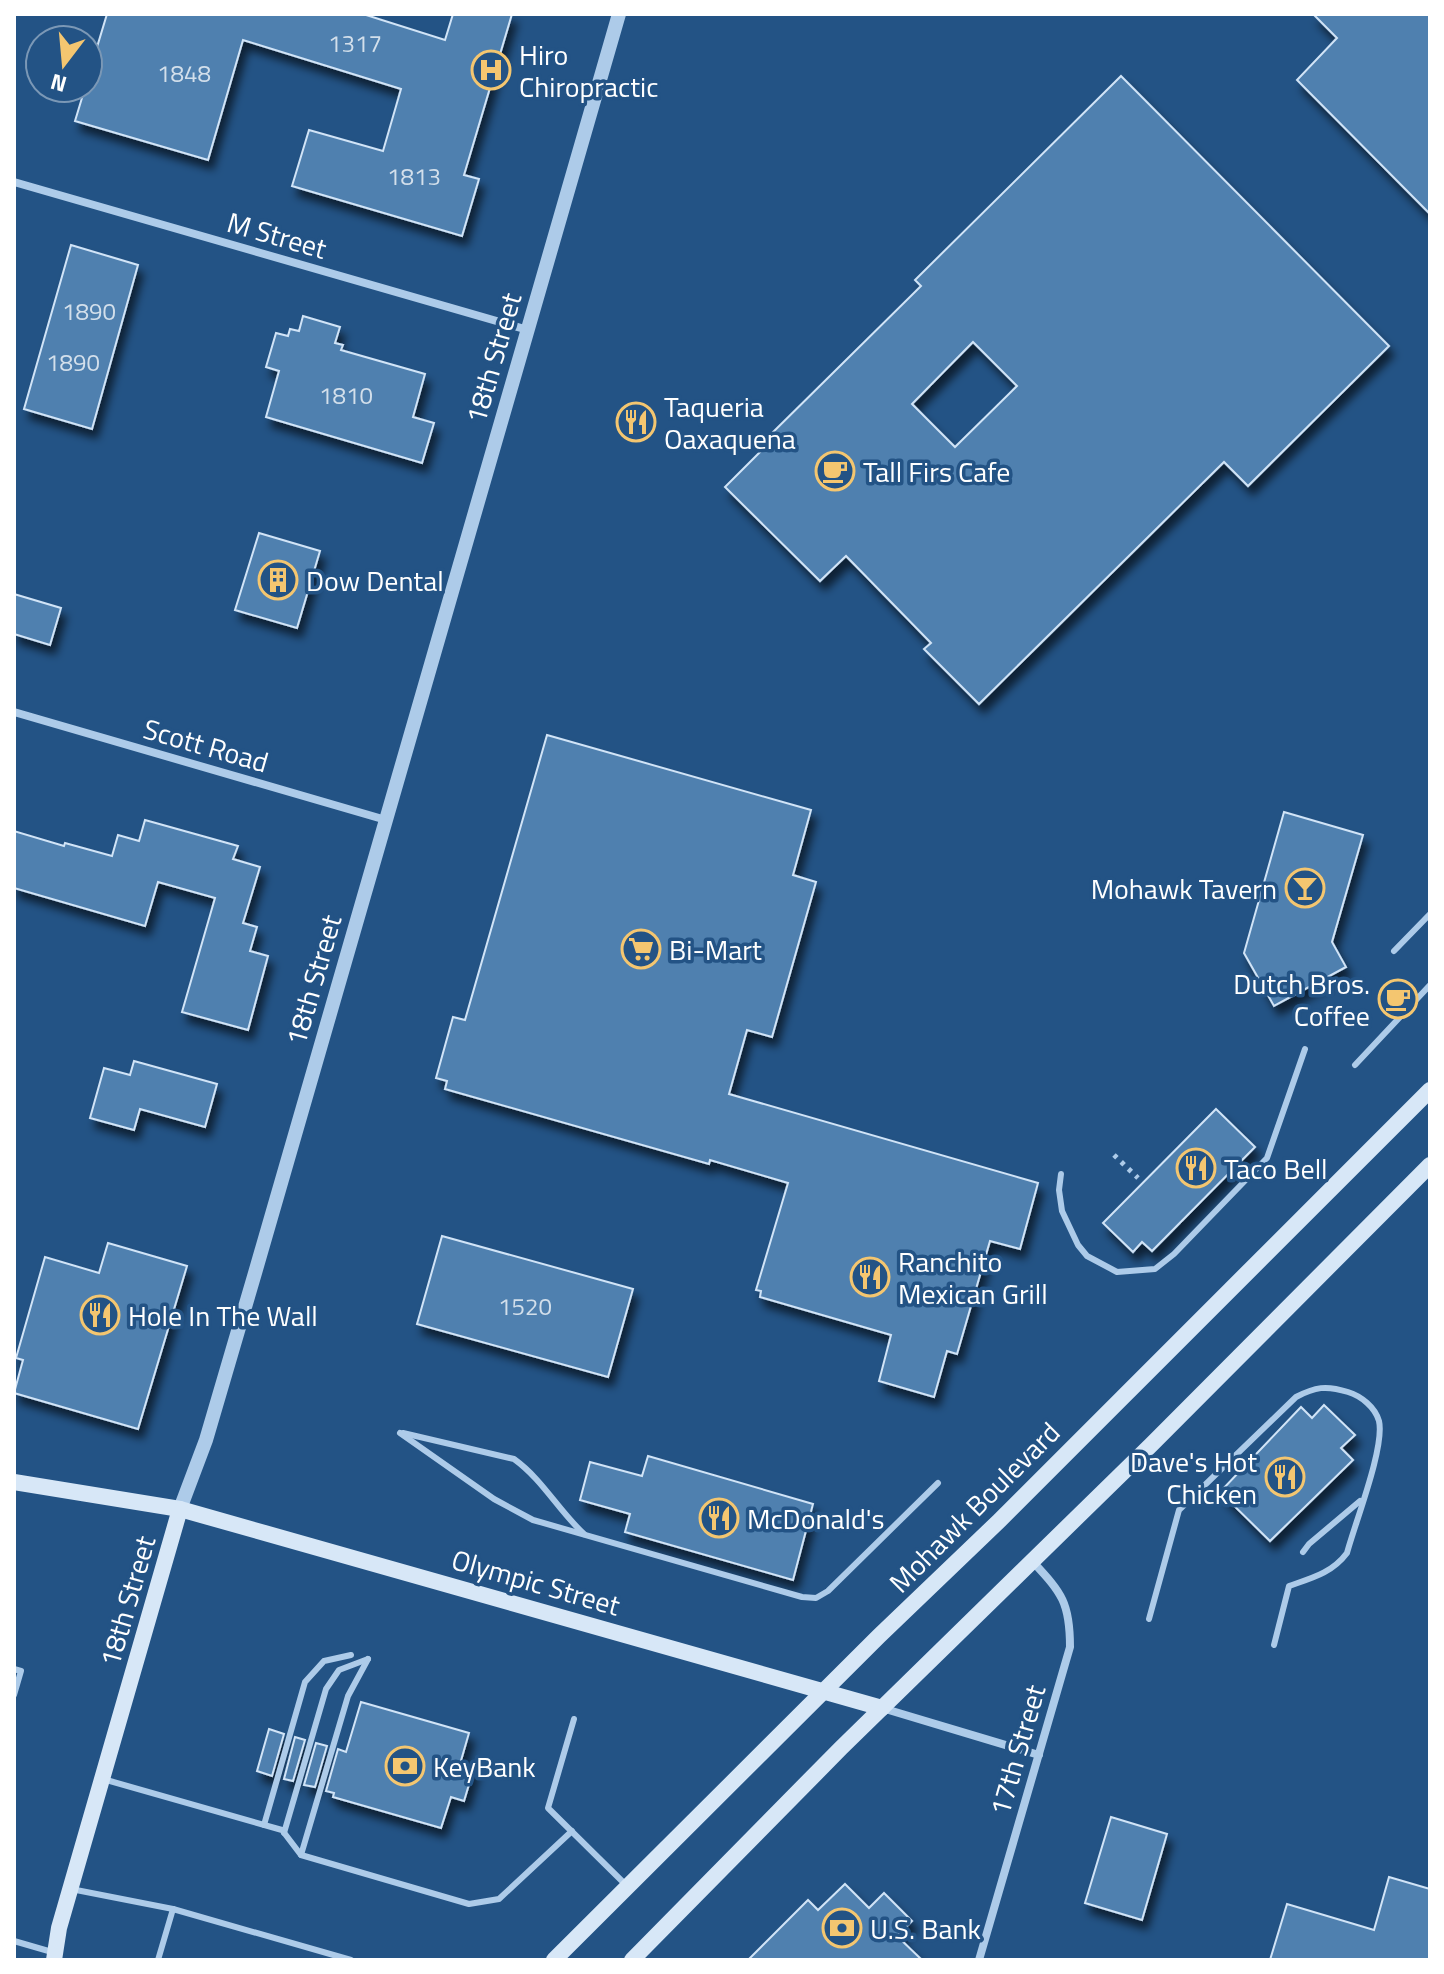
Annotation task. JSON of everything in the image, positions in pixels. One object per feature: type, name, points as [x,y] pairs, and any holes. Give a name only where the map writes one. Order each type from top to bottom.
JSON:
[{"type":"main road","name":"Mohawk Boulevard","points":[[554,1960],[1430,1090]]},
{"type":"main road","points":[[632,1960],[1430,1165]]},
{"type":"main road","name":"Olympic Street","points":[[14,1482],[180,1509],[882,1708]]},
{"type":"main road","name":"18th Street","points":[[55,1956],[71,1889],[180,1509]]},
{"type":"street","name":"18th Street","points":[[180,1509],[206,1440],[619,14]]},
{"type":"street","name":"M Street","points":[[14,182],[528,330]]},
{"type":"street","name":"Scott Road","points":[[14,712],[386,820]]},
{"type":"street","name":"17th Street","points":[[979,1960],[1070,1647],[1070,1626],[1062,1593],[1032,1561]]},
{"type":"street","name":"Olympic Street","points":[[882,1708],[1039,1755]]},
{"type":"lane","points":[[1394,951],[1430,914]]},
{"type":"lane","points":[[1355,1065],[1430,985]]},
{"type":"lane","points":[[1061,1174],[1059,1190],[1062,1211],[1078,1245],[1087,1256],[1117,1272],[1155,1269],[1174,1254],[1267,1158],[1305,1049]]},
{"type":"lane","points":[[1149,1619],[1179,1510],[1296,1397],[1316,1386],[1351,1392],[1369,1403],[1379,1420],[1378,1452],[1347,1553],[1322,1575],[1289,1586],[1274,1645]]},
{"type":"lane","points":[[586,1535],[563,1515],[547,1489],[530,1470],[514,1459],[400,1433],[494,1499],[533,1520],[802,1597],[816,1598],[839,1581],[938,1483]]},
{"type":"lane","points":[[1303,1552],[1362,1499]]},
{"type":"lane","points":[[264,1825],[305,1682],[324,1661],[351,1655]]},
{"type":"lane","points":[[284,1833],[326,1689],[339,1670],[368,1659],[348,1696],[301,1855]]},
{"type":"lane","points":[[14,1669],[21,1671],[14,1695]]},
{"type":"lane","points":[[574,1719],[548,1808],[627,1886]]},
{"type":"lane","points":[[103,1779],[264,1825],[284,1833],[301,1855],[469,1904],[499,1899],[572,1831]]},
{"type":"lane","points":[[71,1889],[173,1909],[351,1960]]},
{"type":"lane","points":[[158,1960],[173,1909]]},
{"type":"lane","points":[[14,1941],[55,1956]]},
{"type":"path","points":[[1114,1155],[1138,1178]]},
{"type":"building","points":[[107,14],[363,14],[445,40],[453,14],[512,14],[464,175],[479,179],[462,236],[292,186],[309,130],[383,151],[401,89],[243,40],[208,160],[75,121],[80,104],[104,104],[104,24]]},
{"type":"building","points":[[1313,14],[1430,14],[1430,214],[1297,80],[1337,38]]},
{"type":"building","points":[[1121,76],[1389,346],[1248,486],[1224,462],[979,704],[924,649],[931,643],[846,556],[820,581],[725,487],[764,448],[760,445],[921,286],[915,280]],"holes":[[[973,342],[1017,386],[955,447],[912,404]]]},
{"type":"building","points":[[71,245],[138,265],[92,429],[24,409]]},
{"type":"building","points":[[303,316],[340,327],[335,343],[343,345],[341,350],[425,374],[413,417],[434,423],[422,463],[266,417],[279,371],[266,367],[276,333],[288,336],[290,329],[299,331]]},
{"type":"building","name":"Dow Dental","points":[[259,533],[320,551],[297,628],[235,610]]},
{"type":"building","points":[[14,594],[61,608],[50,645],[14,634]]},
{"type":"building","name":"Bi-Mart","points":[[547,735],[811,810],[793,875],[816,882],[772,1037],[747,1030],[729,1094],[1038,1183],[1020,1249],[990,1241],[957,1354],[947,1351],[934,1397],[879,1381],[891,1335],[760,1297],[761,1291],[756,1290],[788,1183],[710,1160],[709,1164],[445,1089],[447,1081],[436,1078],[453,1017],[465,1020]]},
{"type":"building","name":"Mohawk Tavern","points":[[1284,812],[1363,835],[1332,942],[1346,967],[1274,1006],[1244,953]]},
{"type":"building","points":[[145,820],[238,846],[233,859],[260,867],[243,923],[257,927],[250,951],[268,956],[248,1030],[182,1012],[215,898],[158,882],[145,926],[14,888],[14,831],[112,856],[118,835],[139,841]]},
{"type":"building","points":[[134,1061],[217,1084],[205,1127],[140,1109],[134,1130],[90,1118],[104,1068],[130,1075]]},
{"type":"building","name":"Taco Bell","points":[[1216,1109],[1255,1147],[1152,1251],[1142,1242],[1133,1252],[1103,1223]]},
{"type":"building","points":[[442,1236],[633,1289],[608,1377],[417,1324]]},
{"type":"building","name":"Hole In The Wall","points":[[108,1243],[187,1266],[138,1429],[14,1393],[23,1360],[16,1358],[45,1257],[99,1273]]},
{"type":"building","name":"Dave's Hot Chicken","points":[[1324,1405],[1355,1435],[1341,1448],[1353,1460],[1270,1541],[1220,1492],[1301,1407],[1312,1418]]},
{"type":"building","name":"McDonald's","points":[[648,1456],[813,1504],[793,1580],[625,1532],[630,1514],[580,1500],[590,1462],[642,1476]]},
{"type":"building","name":"KeyBank","points":[[361,1702],[469,1733],[460,1764],[474,1768],[464,1801],[451,1797],[441,1828],[333,1797],[334,1793],[326,1791],[338,1749],[346,1752]]},
{"type":"building","points":[[269,1729],[284,1734],[272,1776],[257,1771]]},
{"type":"building","points":[[295,1737],[305,1740],[293,1781],[284,1779]]},
{"type":"building","points":[[316,1743],[327,1746],[315,1787],[304,1785]]},
{"type":"building","points":[[1111,1817],[1167,1834],[1142,1920],[1085,1903]]},
{"type":"building","points":[[1389,1877],[1430,1889],[1430,1960],[1270,1960],[1287,1904],[1374,1930]]},
{"type":"building","name":"U.S. Bank","points":[[845,1884],[869,1908],[884,1893],[912,1921],[897,1936],[922,1960],[748,1960],[808,1900],[818,1910]]},
{"type":"place","name":"Hiro Chiropractic","points":[[491,70]]},
{"type":"place","name":"Taqueria Oaxaquena","points":[[636,422]]},
{"type":"place","name":"Tall Firs Cafe","points":[[835,471]]},
{"type":"place","name":"Dow Dental","points":[[278,580]]},
{"type":"place","name":"Mohawk Tavern","points":[[1305,888]]},
{"type":"place","name":"Bi-Mart","points":[[641,949]]},
{"type":"place","name":"Dutch Bros. Coffee","points":[[1398,999]]},
{"type":"place","name":"Taco Bell","points":[[1196,1168]]},
{"type":"place","name":"Ranchito Mexican Grill","points":[[870,1277]]},
{"type":"place","name":"Hole In The Wall","points":[[100,1315]]},
{"type":"place","name":"Dave's Hot Chicken","points":[[1285,1477]]},
{"type":"place","name":"McDonald's","points":[[719,1518]]},
{"type":"place","name":"KeyBank","points":[[405,1766]]},
{"type":"place","name":"U.S. Bank","points":[[842,1928]]}]
